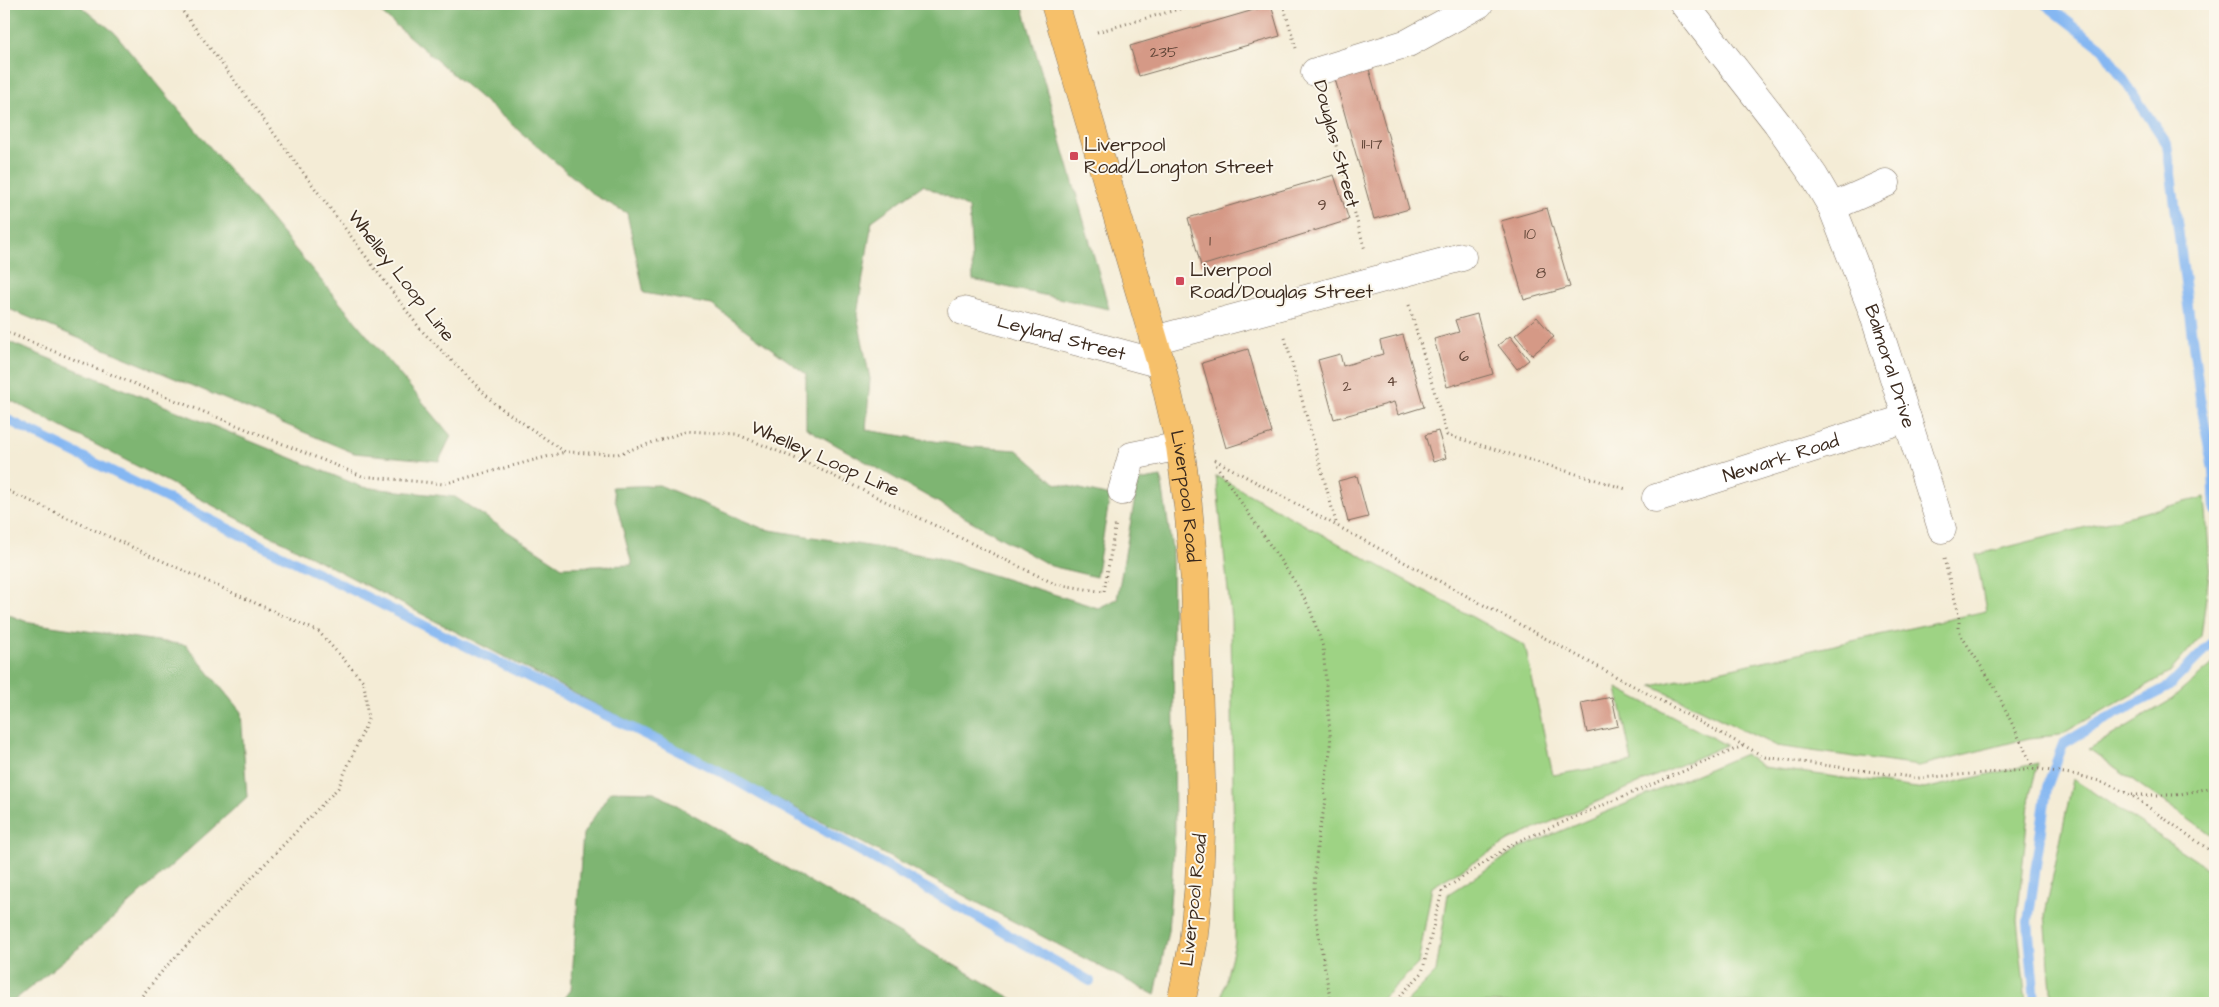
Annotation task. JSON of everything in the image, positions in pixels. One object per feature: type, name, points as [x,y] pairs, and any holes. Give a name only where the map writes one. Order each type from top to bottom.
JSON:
[{"type":"main road","name":"Liverpool Road","points":[[1055,4],[1157,352],[1180,446],[1195,581],[1202,810],[1199,883],[1193,944],[1181,1003]]},
{"type":"street","name":"Douglas Street","points":[[1315,72],[1408,42],[1479,4]]},
{"type":"street","name":"Balmoral Drive","points":[[1684,4],[1777,123],[1814,176],[1832,207],[1873,312],[1942,529]]},
{"type":"street","points":[[1832,207],[1886,183]]},
{"type":"street","points":[[1157,352],[1276,306],[1462,257]]},
{"type":"street","name":"Leyland Street","points":[[963,311],[1157,352]]},
{"type":"street","name":"Newark Road","points":[[1656,498],[1907,418]]},
{"type":"street","points":[[1122,492],[1132,456],[1180,446]]},
{"type":"path","name":"Whelley Loop Line","points":[[177,4],[421,330],[495,404],[565,452],[618,454],[687,431],[736,434],[811,465],[1055,584],[1104,592],[1122,492]]},
{"type":"path","points":[[1066,41],[1198,4]]},
{"type":"path","name":"Douglas Street","points":[[1315,72],[1387,277],[1447,435],[1656,498]]},
{"type":"path","points":[[1276,306],[1337,526]]},
{"type":"path","points":[[4,331],[362,476],[442,484],[565,452]]},
{"type":"path","points":[[1331,1003],[1315,913],[1314,886],[1318,835],[1326,802],[1324,790],[1331,745],[1323,647],[1310,609],[1297,585],[1212,458],[1746,745],[1765,757],[1918,778],[2037,769],[2077,775],[2102,782],[2131,795],[2215,854]]},
{"type":"path","points":[[4,490],[319,632],[364,682],[368,720],[338,788],[164,969],[136,1003]]},
{"type":"path","points":[[1942,529],[1945,566],[1959,616],[1958,630],[1994,686],[2037,769]]},
{"type":"path","points":[[1393,1003],[1422,973],[1442,891],[1514,843],[1746,745]]},
{"type":"path","points":[[2131,795],[2176,794],[2215,787]]},
{"type":"green space","points":[[4,4],[78,4],[114,32],[451,436],[439,461],[354,453],[4,307]]},
{"type":"green space","points":[[371,4],[1022,4],[1109,309],[973,280],[969,208],[923,185],[872,221],[857,315],[870,379],[866,430],[971,447],[1017,450],[1055,483],[1110,496],[1096,577],[1051,566],[806,428],[806,374],[712,305],[644,293],[627,213],[594,195]]},
{"type":"green space","points":[[4,340],[362,487],[455,497],[562,567],[632,565],[612,487],[659,485],[764,529],[935,557],[1098,608],[1117,599],[1138,481],[1161,477],[1172,549],[1175,832],[1168,931],[1155,995],[4,397]]},
{"type":"green space","points":[[1216,476],[1525,646],[1553,775],[1632,762],[1617,688],[1726,745],[1510,840],[1432,887],[1418,964],[1378,1003],[1220,1003],[1235,943],[1231,619]]},
{"type":"green space","points":[[2205,497],[2210,566],[2201,636],[2169,673],[2060,735],[2029,738],[1919,766],[1776,746],[1652,686],[1986,611],[1976,555]]},
{"type":"green space","points":[[4,613],[30,623],[186,645],[241,712],[247,797],[98,932],[11,1003],[4,1003]]},
{"type":"green space","points":[[2215,662],[2215,838],[2089,749],[2171,700]]},
{"type":"green space","points":[[1745,754],[1763,767],[1924,789],[2038,763],[2030,794],[2017,920],[2026,1003],[1405,1003],[1436,972],[1448,894],[1518,849]]},
{"type":"green space","points":[[2073,779],[2215,873],[2215,1003],[2052,1003],[2045,914]]},
{"type":"green space","points":[[611,791],[654,792],[1020,1003],[561,1003],[571,990],[583,834]]},
{"type":"building","points":[[1271,5],[1280,36],[1139,76],[1130,46]]},
{"type":"building","points":[[1369,69],[1409,209],[1374,219],[1335,79]]},
{"type":"building","points":[[1334,175],[1349,220],[1201,266],[1188,218]]},
{"type":"building","points":[[1547,208],[1570,287],[1524,300],[1501,221]]},
{"type":"building","points":[[1477,314],[1493,374],[1447,387],[1434,339],[1459,332],[1455,320]]},
{"type":"building","points":[[1537,317],[1554,337],[1532,355],[1515,335]]},
{"type":"building","points":[[1403,335],[1424,407],[1398,415],[1394,402],[1334,419],[1318,360],[1340,354],[1343,366],[1383,354],[1380,341]]},
{"type":"building","points":[[1510,336],[1529,360],[1517,369],[1498,345]]},
{"type":"building","points":[[1248,349],[1272,433],[1226,448],[1202,363]]},
{"type":"building","points":[[1438,431],[1446,458],[1433,462],[1425,435]]},
{"type":"building","points":[[1357,476],[1368,517],[1348,522],[1338,481]]},
{"type":"building","points":[[1612,697],[1618,726],[1587,733],[1581,703]]},
{"type":"waterway","points":[[2045,4],[2103,49],[2167,144],[2200,398],[2213,470],[2215,510]]},
{"type":"waterway","points":[[4,418],[719,771],[1090,981]]},
{"type":"waterway","points":[[2035,1003],[2028,922],[2047,787],[2063,744],[2098,723],[2168,687],[2214,641],[2215,628]]},
{"type":"place","name":"Liverpool Road/Longton Street","points":[[1074,156]]},
{"type":"place","name":"Liverpool Road/Douglas Street","points":[[1180,281]]}]
